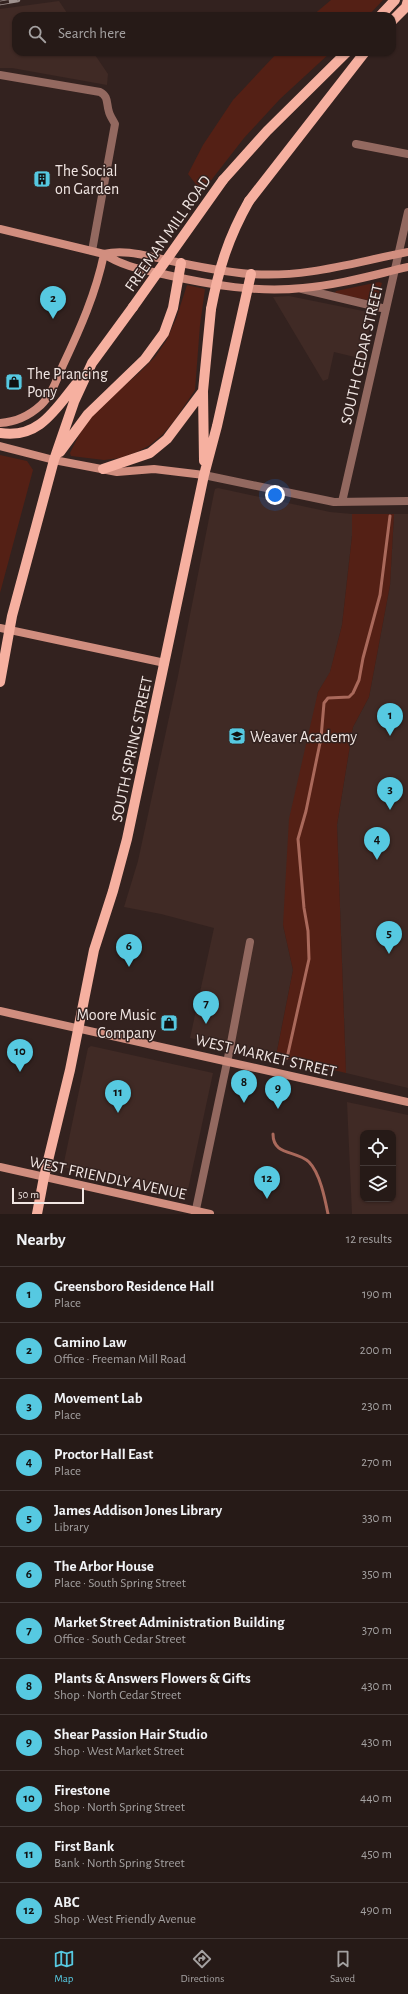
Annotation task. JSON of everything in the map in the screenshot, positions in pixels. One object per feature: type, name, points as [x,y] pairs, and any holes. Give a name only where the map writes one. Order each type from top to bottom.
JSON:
[{"type":"main road","points":[[384,12],[395,0]]},
{"type":"main road","points":[[396,17],[406,7],[408,0]]},
{"type":"main road","name":"FREEMAN MILL ROAD","points":[[0,682],[4,629],[54,460],[74,402],[87,372],[223,180],[267,130],[343,56]]},
{"type":"main road","points":[[204,475],[203,391],[211,309],[226,248],[249,201],[362,56]]},
{"type":"main road","points":[[0,229],[104,254],[116,262],[178,278],[248,289],[302,289],[328,285],[408,267]]},
{"type":"main road","points":[[104,254],[117,251],[251,274],[319,271],[408,252]]},
{"type":"main road","points":[[0,423],[13,421],[28,415],[42,404],[51,390],[79,330],[99,280],[104,254]]},
{"type":"main road","points":[[54,460],[88,414],[145,359],[164,333],[173,308],[181,263]]},
{"type":"main road","points":[[204,475],[217,426],[251,274]]},
{"type":"main road","points":[[0,432],[7,434],[26,432],[34,429],[48,419],[66,395],[87,372]]},
{"type":"main road","points":[[103,469],[150,453],[167,440],[203,391]]},
{"type":"main road","points":[[0,446],[54,460],[117,472],[166,469],[204,475]]},
{"type":"main road","name":"SOUTH SPRING STREET","points":[[37,1214],[44,1177],[79,1028],[94,950],[113,891],[127,839],[204,475]]},
{"type":"main road","points":[[4,629],[165,663]]},
{"type":"main road","name":"WEST MARKET STREET","points":[[0,1010],[408,1102]]},
{"type":"main road","name":"WEST FRIENDLY AVENUE","points":[[0,1167],[195,1212],[210,1214]]},
{"type":"street","points":[[0,75],[100,92],[109,102],[108,111],[115,124],[92,251]]},
{"type":"street","points":[[356,144],[408,154]]},
{"type":"street","name":"SOUTH CEDAR STREET","points":[[342,502],[408,212]]},
{"type":"street","points":[[302,289],[386,309]]},
{"type":"street","points":[[204,475],[325,500],[342,502],[408,501]]},
{"type":"street","points":[[195,1212],[227,1061],[250,942]]},
{"type":"shaded area","points":[[331,0],[383,0],[372,12],[317,12]]},
{"type":"shaded area","points":[[59,1],[66,12],[12,12],[12,56],[96,56],[108,74],[107,85],[12,68],[0,68],[0,9]]},
{"type":"shaded area","points":[[274,56],[327,56],[280,99],[244,138],[202,192],[188,174],[203,145],[233,100]]},
{"type":"shaded area","points":[[379,282],[382,283],[376,302],[335,293],[336,291]]},
{"type":"shaded area","points":[[187,285],[205,289],[200,325],[195,390],[174,421],[163,434],[150,445],[137,452],[120,458],[104,460],[71,456],[70,453],[84,425],[95,411],[139,373],[155,357],[166,341],[176,319]]},
{"type":"shaded area","points":[[289,296],[373,313],[363,359],[334,352],[328,379],[323,381],[273,297]]},
{"type":"shaded area","points":[[0,455],[27,461],[33,470],[0,593]]},
{"type":"shaded area","name":"Weaver Academy","points":[[218,488],[330,512],[352,514],[352,536],[342,625],[330,673],[318,692],[283,925],[293,970],[276,1056],[190,1038],[214,928],[161,914],[124,907],[138,861],[178,676],[214,493],[215,489]]},
{"type":"shaded area","points":[[352,514],[394,514],[390,585],[369,697],[353,727],[337,825],[346,1073],[276,1056],[293,970],[283,925],[289,819],[318,692],[330,672],[342,625],[352,536]]},
{"type":"shaded area","points":[[394,514],[408,514],[408,1088],[346,1073],[337,825],[353,727],[369,697],[390,585]]},
{"type":"shaded area","points":[[91,1046],[213,1073],[187,1194],[63,1167],[88,1048]]},
{"type":"shaded area","points":[[347,1102],[408,1115],[408,1214],[352,1214]]},
{"type":"waterway","points":[[287,1058],[309,959],[308,931],[304,908],[298,839],[306,811],[321,738],[324,703],[328,698],[349,697],[353,693],[359,680],[363,658],[380,595],[390,516]]},
{"type":"waterway","points":[[273,1134],[274,1141],[277,1146],[286,1152],[304,1158],[313,1167],[322,1186],[328,1214]]},
{"type":"railway","points":[[0,3],[18,0]]},
{"type":"place","name":"The Social on Garden","points":[[42,179]]},
{"type":"place","name":"Camino Law","points":[[53,319]]},
{"type":"place","name":"The Prancing Pony","points":[[14,382]]},
{"type":"place","name":"Weaver Academy","points":[[237,736]]},
{"type":"place","name":"Greensboro Residence Hall","points":[[390,736]]},
{"type":"place","name":"Movement Lab","points":[[390,810]]},
{"type":"place","name":"Proctor Hall East","points":[[377,860]]},
{"type":"place","name":"James Addison Jones Library","points":[[389,954]]},
{"type":"place","name":"The Arbor House","points":[[129,967]]},
{"type":"place","name":"Moore Music Company","points":[[169,1023]]},
{"type":"place","name":"Market Street Administration Building","points":[[206,1024]]},
{"type":"place","name":"Firestone","points":[[20,1072]]},
{"type":"place","name":"Plants & Answers Flowers & Gifts","points":[[244,1103]]},
{"type":"place","name":"Shear Passion Hair Studio","points":[[278,1109]]},
{"type":"place","name":"First Bank","points":[[118,1113]]},
{"type":"place","name":"ABC","points":[[267,1199]]}]
